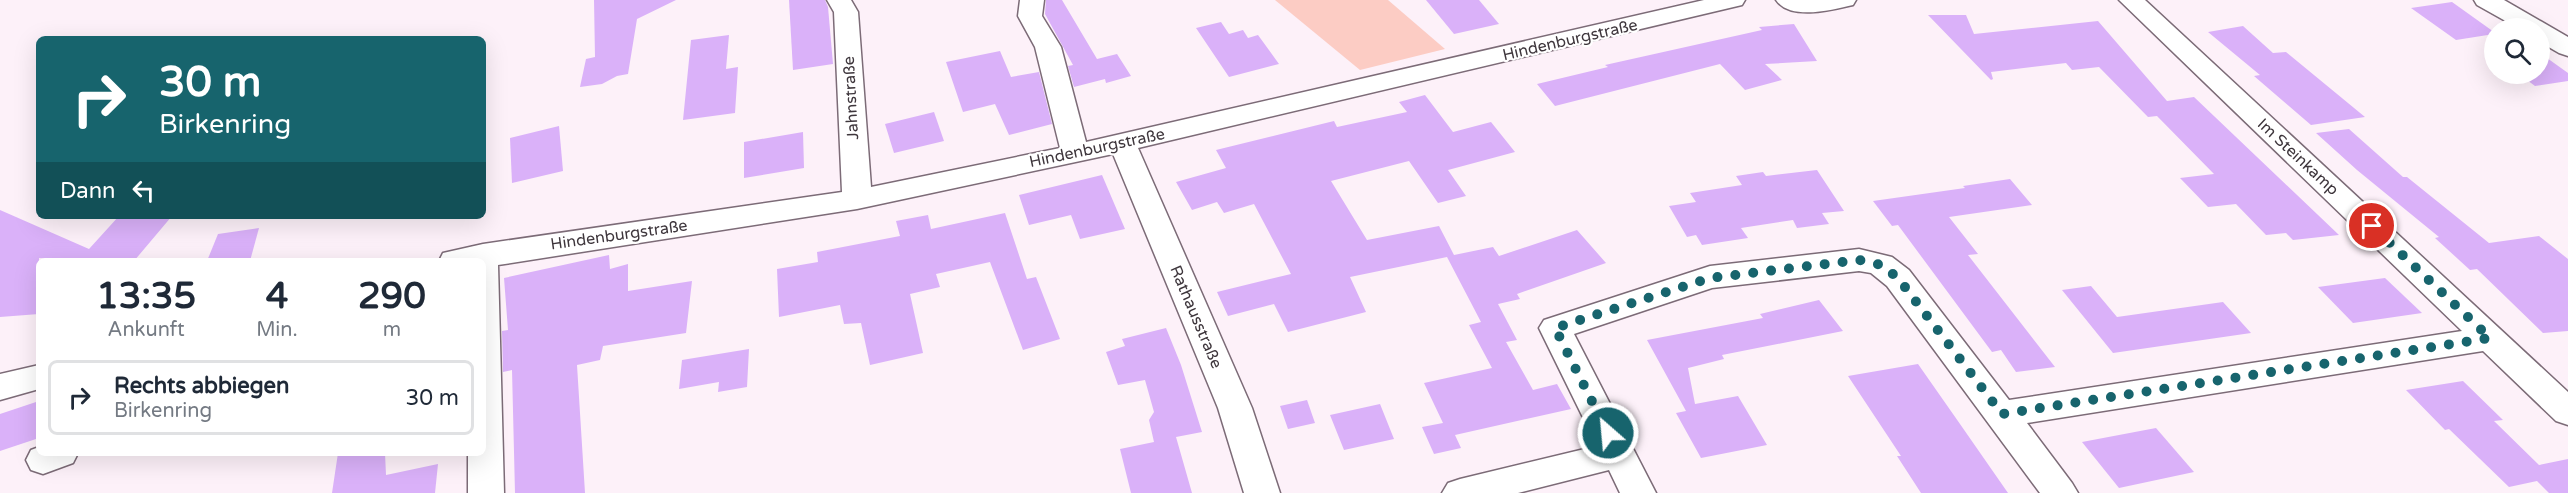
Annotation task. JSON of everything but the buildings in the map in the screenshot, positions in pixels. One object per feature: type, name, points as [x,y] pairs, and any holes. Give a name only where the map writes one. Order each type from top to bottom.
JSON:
[{"type":"street","name":"Jahnstraße","points":[[839,0],[846,12],[857,199]]},
{"type":"street","points":[[1032,0],[1030,16],[1048,47],[1075,154]]},
{"type":"street","name":"Hindenburgstraße","points":[[469,258],[857,199],[1075,154],[1733,0]]},
{"type":"street","points":[[1788,0],[1800,5],[1844,0]]},
{"type":"street","name":"Im Steinkamp","points":[[2131,0],[2568,412]]},
{"type":"street","points":[[2486,0],[2518,18]]},
{"type":"street","points":[[2550,37],[2568,48]]},
{"type":"street","name":"Rathausstraße","points":[[1122,143],[1235,408],[1262,493]]},
{"type":"street","points":[[1638,493],[1555,328],[1710,278],[1859,260],[1881,265],[1898,278],[2060,493]]},
{"type":"street","points":[[2002,414],[2490,338]]},
{"type":"street","points":[[0,387],[36,378]]},
{"type":"street","points":[[1460,493],[1618,454]]},
{"type":"street","points":[[483,456],[486,493]]},
{"type":"shaded area","points":[[1275,0],[1388,0],[1445,49],[1360,70]]},
{"type":"route","points":[[1608,433],[1555,328],[1710,278],[1859,260],[1881,265],[1898,278],[2002,414],[2490,338],[2372,226]]}]
